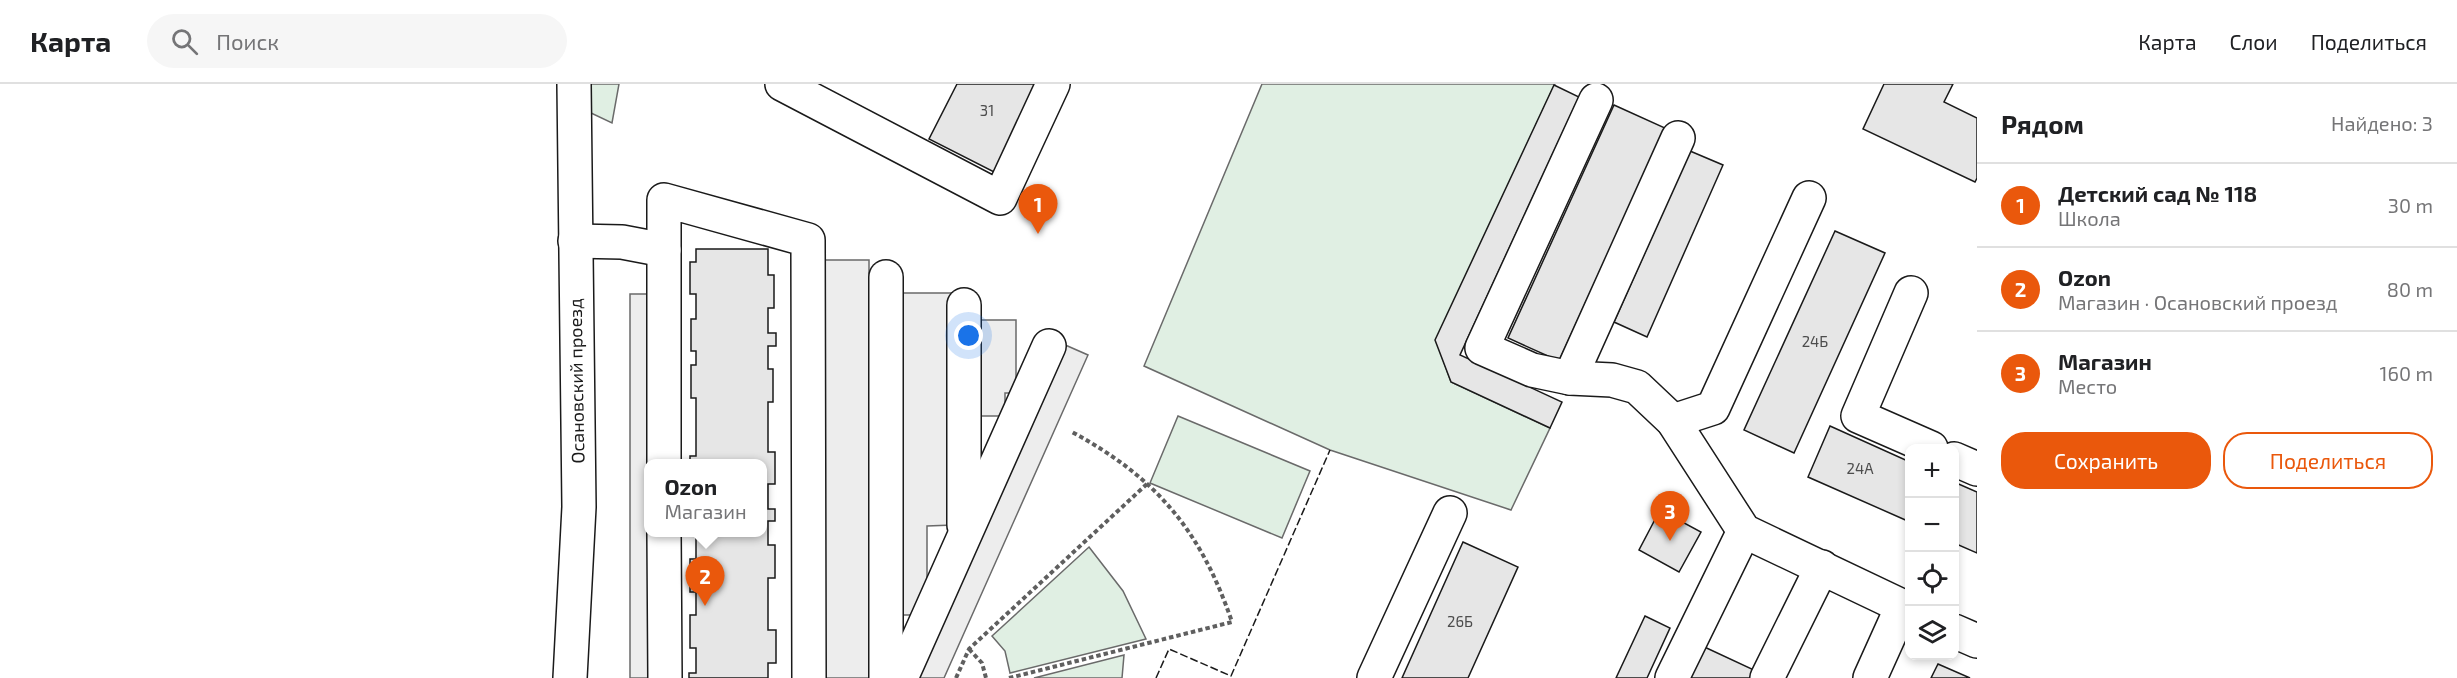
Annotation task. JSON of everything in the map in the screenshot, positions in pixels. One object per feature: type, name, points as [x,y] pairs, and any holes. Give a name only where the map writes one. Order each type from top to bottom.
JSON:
[{"type":"street","name":"Осановский проезд","points":[[570,678],[579,507],[574,84]]},
{"type":"street","points":[[782,84],[1000,198],[1053,84]]},
{"type":"street","points":[[1596,100],[1482,348],[1532,370],[1570,378],[1612,380],[1637,387],[1673,421],[1744,531],[1905,608]]},
{"type":"street","points":[[1570,378],[1678,138]]},
{"type":"street","points":[[1673,421],[1713,408],[1809,198]]},
{"type":"street","points":[[664,459],[664,200],[808,240],[809,678]]},
{"type":"street","points":[[575,241],[622,242],[664,250]]},
{"type":"street","points":[[886,277],[886,678]]},
{"type":"street","points":[[1911,293],[1858,416],[1922,444]]},
{"type":"street","points":[[964,305],[964,536]]},
{"type":"street","points":[[901,678],[1049,346]]},
{"type":"street","points":[[1959,461],[1977,469]]},
{"type":"street","points":[[1374,678],[1450,513]]},
{"type":"street","points":[[1672,678],[1744,531]]},
{"type":"street","points":[[664,537],[664,678]]},
{"type":"street","points":[[1767,678],[1822,567]]},
{"type":"street","points":[[1870,678],[1905,610]]},
{"type":"street","points":[[1959,633],[1977,641]]},
{"type":"path","points":[[1009,678],[1232,622],[1220,587],[1204,553],[1183,522],[1148,483],[1104,449],[1072,432]]},
{"type":"path","points":[[956,678],[969,649],[1148,483]]},
{"type":"path","points":[[969,649],[982,663],[986,678]]},
{"type":"green space","points":[[591,84],[619,84],[612,123],[591,113]]},
{"type":"green space","points":[[1262,84],[1555,84],[1436,340],[1451,382],[1550,428],[1511,510],[1330,450],[1144,366]]},
{"type":"green space","points":[[1178,416],[1310,471],[1282,538],[1150,483]]},
{"type":"green space","points":[[1089,547],[1123,591],[1146,639],[1010,673],[1005,651],[992,636]]},
{"type":"green space","points":[[1124,655],[1122,678],[1034,678]]},
{"type":"shaded area","points":[[819,260],[869,260],[869,678],[819,678]]},
{"type":"shaded area","points":[[900,293],[952,293],[953,525],[927,526],[927,615],[900,615]]},
{"type":"shaded area","points":[[630,294],[651,294],[649,459],[644,459],[644,537],[648,537],[651,678],[630,678]]},
{"type":"shaded area","points":[[976,320],[1016,320],[1016,393],[1005,393],[1005,416],[976,416]]},
{"type":"shaded area","points":[[1063,344],[1088,355],[944,678],[914,678]]},
{"type":"building","points":[[957,84],[1044,84],[998,174],[929,139]]},
{"type":"building","points":[[1884,84],[1953,84],[1944,102],[1977,118],[1977,178],[1975,182],[1863,129]]},
{"type":"building","points":[[1554,85],[1579,97],[1460,355],[1562,402],[1550,428],[1451,382],[1435,340]]},
{"type":"building","points":[[1614,105],[1665,128],[1559,361],[1508,338]]},
{"type":"building","points":[[1690,151],[1723,165],[1647,337],[1614,322]]},
{"type":"building","points":[[1835,231],[1885,253],[1794,453],[1744,430]]},
{"type":"building","points":[[696,249],[768,249],[768,275],[774,275],[774,308],[768,308],[768,333],[776,333],[776,346],[768,346],[768,369],[773,369],[773,402],[768,402],[768,452],[775,452],[775,484],[768,484],[768,509],[775,509],[775,521],[768,521],[768,545],[775,545],[775,578],[768,578],[768,630],[776,630],[776,663],[768,663],[768,678],[689,678],[689,673],[696,673],[696,648],[690,648],[690,615],[696,615],[696,592],[690,592],[690,559],[696,559],[696,537],[767,537],[767,459],[690,459],[690,456],[696,456],[696,398],[691,398],[691,365],[696,365],[696,351],[691,351],[691,319],[696,319],[696,294],[690,294],[690,262],[696,262]]},
{"type":"building","points":[[1830,426],[1905,460],[1905,520],[1808,477]]},
{"type":"building","points":[[1959,484],[1977,492],[1977,553],[1959,545]]},
{"type":"building","points":[[1660,510],[1701,532],[1679,572],[1639,550]]},
{"type":"building","points":[[1463,542],[1518,567],[1468,678],[1402,678]]},
{"type":"building","points":[[1645,616],[1670,628],[1647,678],[1616,678]]},
{"type":"building","points":[[1698,644],[1754,670],[1750,678],[1683,678]]},
{"type":"building","points":[[1938,664],[1970,678],[1931,678]]},
{"type":"fence","points":[[1156,678],[1169,649],[1231,676],[1330,450]]},
{"type":"place","name":"Детский сад № 118","points":[[1038,234]]},
{"type":"place","name":"Магазин","points":[[1670,541]]},
{"type":"place","name":"Ozon","points":[[705,606]]}]
